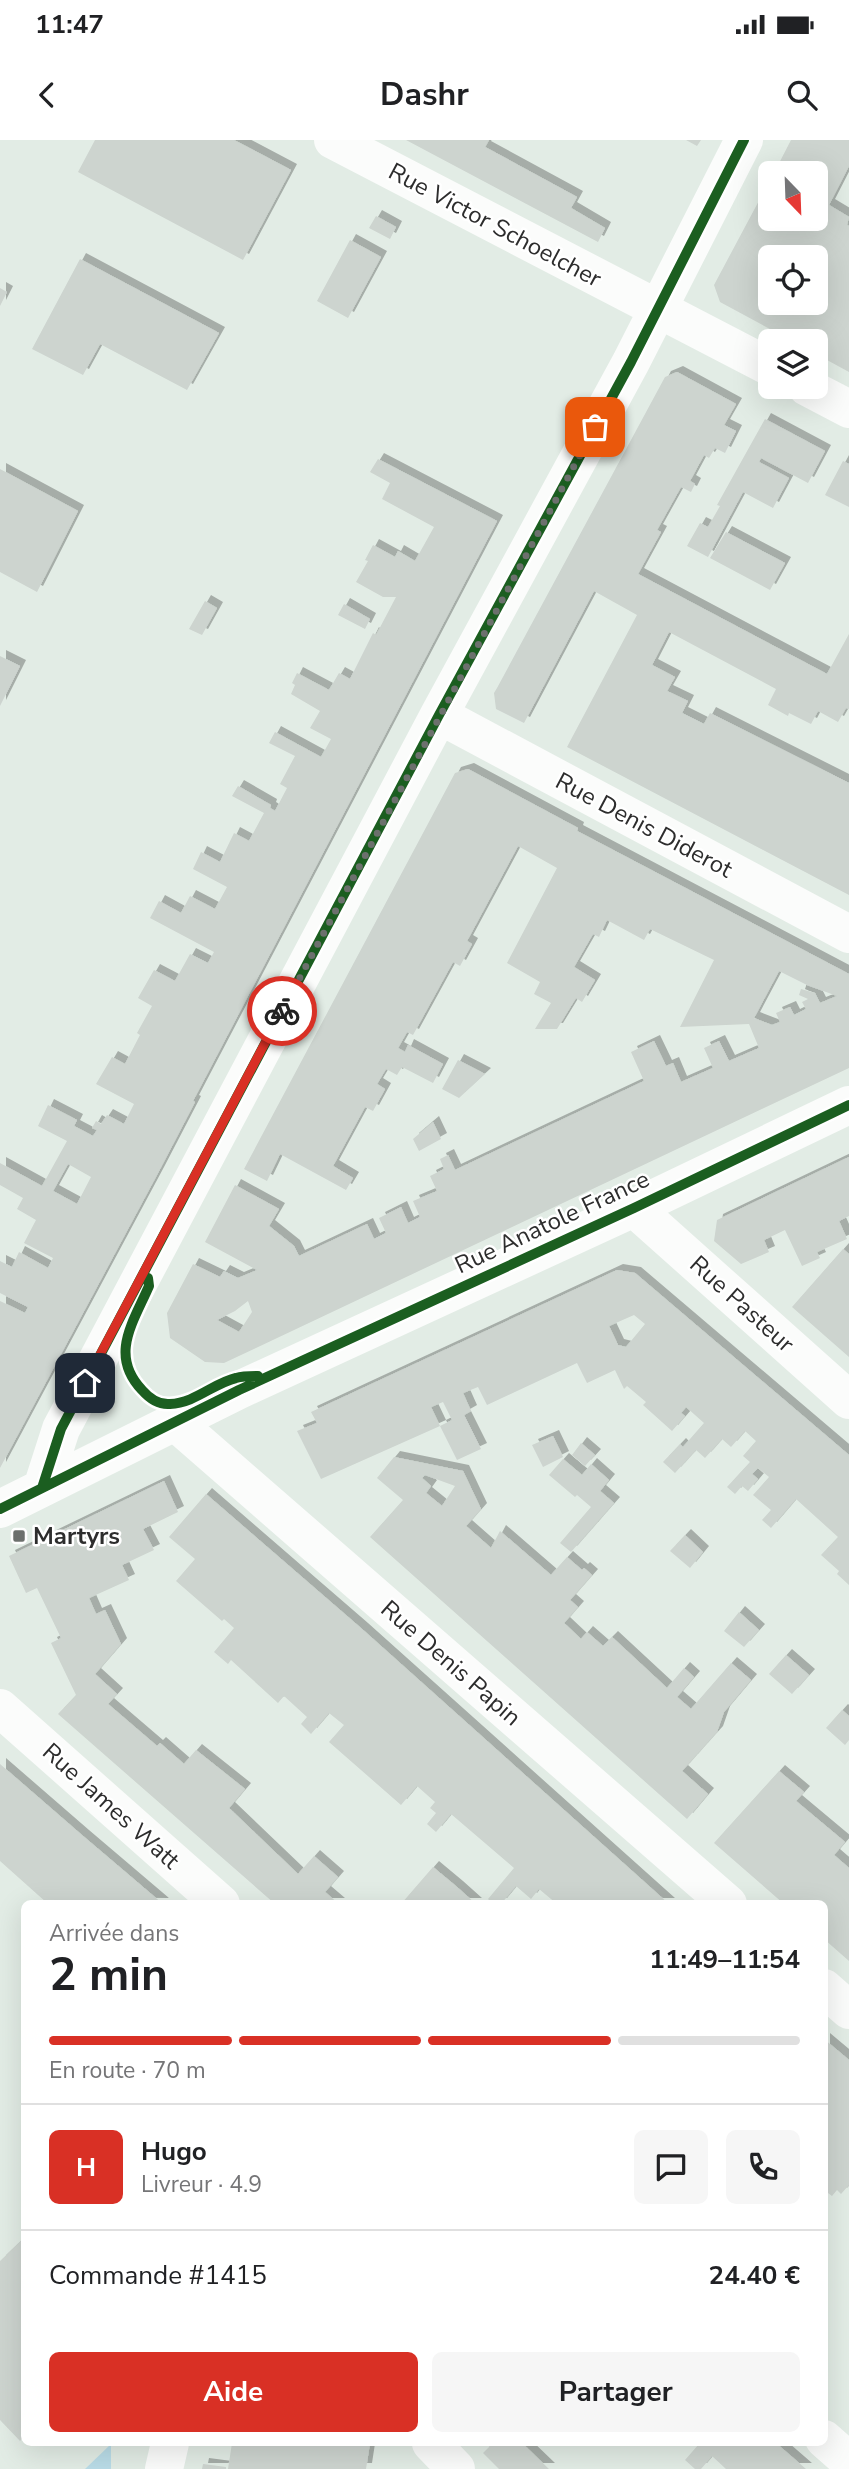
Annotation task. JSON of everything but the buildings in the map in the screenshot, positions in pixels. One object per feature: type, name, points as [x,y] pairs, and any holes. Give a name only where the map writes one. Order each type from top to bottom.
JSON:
[{"type":"street","name":"Rue Victor Schoelcher","points":[[333,140],[758,361]]},
{"type":"street","points":[[42,1488],[61,1429],[439,715],[631,362],[744,140]]},
{"type":"street","points":[[828,398],[849,409]]},
{"type":"street","name":"Rue Denis Diderot","points":[[439,715],[849,934]]},
{"type":"street","name":"Rue Anatole France","points":[[0,1508],[272,1375],[634,1208],[849,1105]]},
{"type":"street","name":"Rue Pasteur","points":[[634,1208],[849,1400]]},
{"type":"street","name":"Rue Denis Papin","points":[[175,1422],[723,1900]]},
{"type":"street","name":"Rue James Watt","points":[[0,1708],[216,1900]]},
{"type":"street","points":[[828,1992],[849,2010]]},
{"type":"street","points":[[828,2443],[849,2461]]},
{"type":"street","points":[[164,2469],[169,2446]]},
{"type":"street","points":[[434,2446],[456,2469]]},
{"type":"shaded area","points":[[109,2446],[111,2446],[111,2469],[85,2469]]},
{"type":"cycle path","points":[[42,1488],[61,1429],[439,715],[631,362],[744,140]]},
{"type":"cycle path","points":[[0,1509],[239,1390],[634,1208],[849,1105]]},
{"type":"cycle path","points":[[148,1278],[149,1286],[131,1326],[125,1351],[132,1377],[148,1396],[162,1403],[179,1403],[228,1381],[258,1376]]},
{"type":"way so far","points":[[282,1011],[595,427]]},
{"type":"place","name":"Martyrs","points":[[19,1536]]},
{"type":"route","points":[[85,1383],[282,1011]]}]
